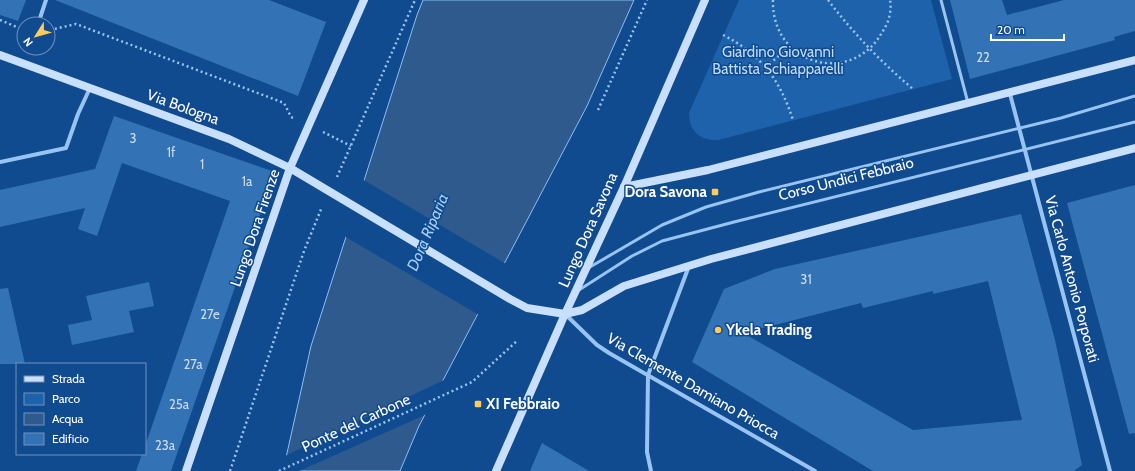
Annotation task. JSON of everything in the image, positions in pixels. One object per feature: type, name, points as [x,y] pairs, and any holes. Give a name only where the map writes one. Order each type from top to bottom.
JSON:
[{"type":"street","points":[[41,16],[46,0]]},
{"type":"street","name":"Lungo Dora Firenze","points":[[186,471],[290,168],[364,0]]},
{"type":"street","name":"Lungo Dora Savona","points":[[496,471],[564,314],[624,187],[705,0]]},
{"type":"street","name":"Via Bologna","points":[[0,55],[229,139],[290,168],[348,204],[527,308],[564,314]]},
{"type":"street","points":[[624,187],[697,173],[1010,94],[1135,60]]},
{"type":"street","points":[[0,162],[66,148],[78,114],[90,88]]},
{"type":"street","name":"Via Carlo Antonio Porporati","points":[[1010,94],[1110,471]]},
{"type":"street","points":[[564,314],[582,310],[624,286],[689,266],[1135,148]]},
{"type":"street","points":[[651,471],[647,452],[648,374],[689,266]]},
{"type":"street","name":"Via Clemente Damiano Priocca","points":[[564,314],[597,345],[815,471]]},
{"type":"lane","points":[[941,0],[968,104]]},
{"type":"lane","name":"Corso Undici Febbraio","points":[[587,268],[662,225],[699,210],[759,192],[1019,128],[1135,96]]},
{"type":"lane","name":"Corso Undici Febbraio","points":[[575,292],[632,256],[662,241],[1135,122]]},
{"type":"path","points":[[340,174],[414,0]]},
{"type":"path","points":[[598,110],[647,0]]},
{"type":"path","points":[[773,0],[772,13],[778,31],[789,47],[806,58],[825,64],[845,62],[864,55],[870,50],[878,41],[888,23],[890,0]]},
{"type":"path","points":[[828,0],[870,50],[888,68],[913,89]]},
{"type":"path","points":[[0,20],[16,27]]},
{"type":"path","points":[[56,28],[76,24],[284,103]]},
{"type":"path","points":[[723,34],[753,54],[766,67],[779,85],[793,120]]},
{"type":"path","points":[[766,67],[789,47]]},
{"type":"path","points":[[325,133],[351,146]]},
{"type":"path","points":[[230,471],[304,251],[318,217]]},
{"type":"path","name":"Ponte del Carbone","points":[[279,471],[472,382],[518,340]]},
{"type":"green space","name":"Giardino Giovanni Battista Schiapparelli","points":[[739,0],[931,0],[952,79],[718,140],[706,139],[701,137],[693,130],[689,113]]},
{"type":"water","name":"Dora Riparia","points":[[423,0],[634,0],[587,106],[419,426],[400,471],[283,471],[311,346]]},
{"type":"pier","points":[[362,179],[506,264],[479,315],[344,236]]},
{"type":"pier","points":[[446,379],[427,414],[299,471],[281,471],[285,456]]},
{"type":"building","points":[[0,0],[26,0],[20,16],[16,16],[16,20],[0,15]]},
{"type":"building","points":[[55,0],[269,0],[326,22],[298,96]]},
{"type":"building","points":[[950,0],[1002,0],[1007,15],[1064,0],[1135,0],[1135,31],[1114,37],[1115,40],[970,79]]},
{"type":"building","points":[[114,116],[275,172],[171,471],[136,471],[142,455],[146,455],[146,443],[230,201],[122,163],[97,236],[78,229],[85,208],[0,227],[0,190],[95,169]]},
{"type":"building","points":[[1135,185],[1135,433],[1129,434],[1067,203]]},
{"type":"building","points":[[1021,214],[1055,340],[1082,465],[1074,471],[873,471],[692,362],[724,289],[775,269]],"holes":[[[988,281],[1022,420],[913,430],[743,333],[861,303],[863,308],[933,291],[933,294]]]},
{"type":"building","points":[[149,282],[154,306],[129,311],[134,332],[72,345],[68,325],[92,320],[86,296]]},
{"type":"building","points":[[8,288],[25,363],[0,364],[0,289]]},
{"type":"building","points":[[542,443],[589,471],[530,471]]},
{"type":"place","name":"Dora Savona","points":[[715,192]]},
{"type":"place","name":"Ykela Trading","points":[[718,330]]},
{"type":"place","name":"XI Febbraio","points":[[478,404]]}]
